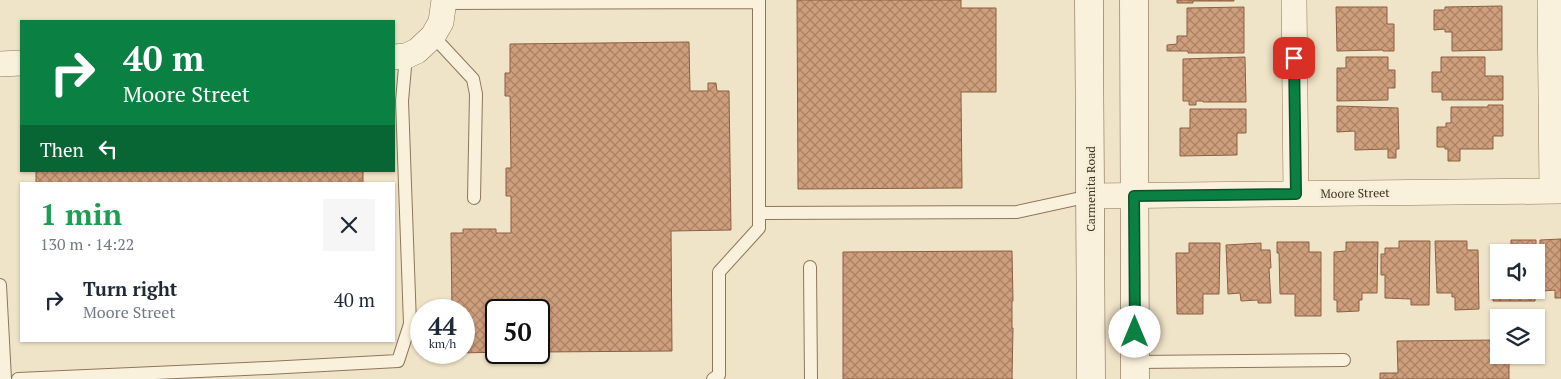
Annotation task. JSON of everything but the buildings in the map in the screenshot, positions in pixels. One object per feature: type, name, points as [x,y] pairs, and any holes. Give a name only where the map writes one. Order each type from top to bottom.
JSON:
[{"type":"main road","name":"Carmenita Road","points":[[1089,0],[1091,379]]},
{"type":"main road","points":[[1134,0],[1135,371]]},
{"type":"street","points":[[1294,0],[1296,194]]},
{"type":"street","points":[[1550,0],[1557,191]]},
{"type":"street","points":[[400,56],[417,51],[434,36],[441,22],[444,2]]},
{"type":"street","points":[[0,64],[20,63]]},
{"type":"street","name":"Moore Street","points":[[1090,196],[1557,191]]},
{"type":"lane","points":[[444,2],[759,1],[759,228],[718,272],[720,378]]},
{"type":"lane","points":[[434,36],[473,79],[476,94],[474,198]]},
{"type":"lane","points":[[18,379],[268,374],[398,361],[410,324],[400,56]]},
{"type":"lane","points":[[759,213],[1017,212],[1090,196]]},
{"type":"lane","points":[[810,267],[811,379]]},
{"type":"lane","points":[[0,285],[5,379]]},
{"type":"lane","points":[[1135,371],[1344,360]]},
{"type":"route","points":[[1135,332],[1134,196],[1296,194],[1294,58]]}]
